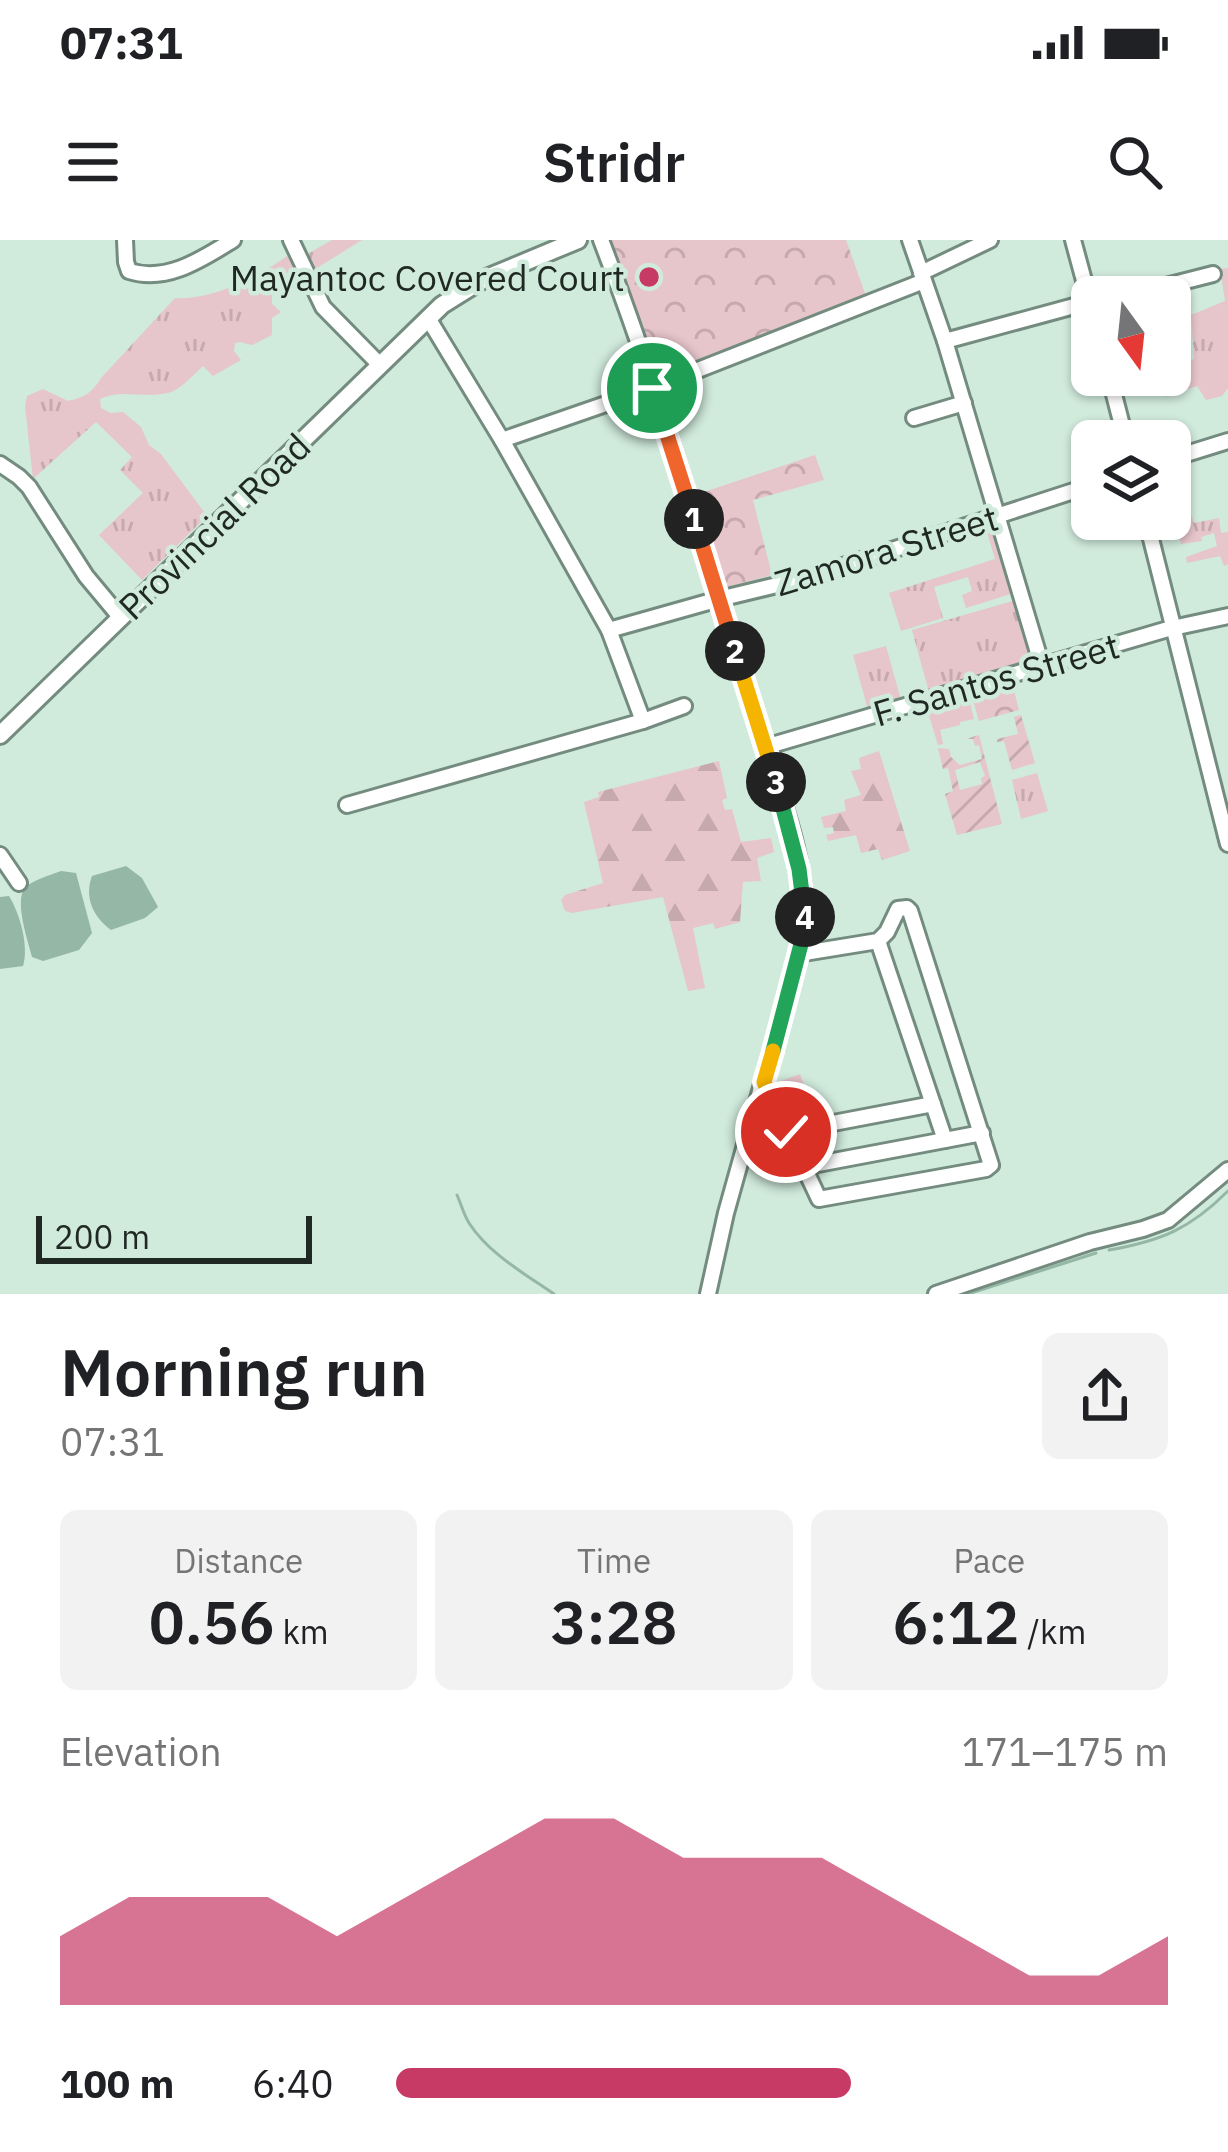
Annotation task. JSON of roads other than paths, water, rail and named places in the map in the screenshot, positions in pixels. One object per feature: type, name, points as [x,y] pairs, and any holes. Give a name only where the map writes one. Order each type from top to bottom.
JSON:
[{"type":"main road","name":"Provincial Road","points":[[0,735],[428,318],[482,280],[578,240]]},
{"type":"street","points":[[125,240],[129,271],[141,274],[186,267],[232,240]]},
{"type":"street","points":[[291,240],[322,307],[379,364]]},
{"type":"street","points":[[601,240],[719,599],[791,835],[804,893],[805,929],[708,1294]]},
{"type":"street","points":[[910,240],[1042,666]]},
{"type":"street","points":[[502,440],[652,388],[922,277],[990,240]]},
{"type":"street","points":[[1073,240],[1083,276]]},
{"type":"street","points":[[1191,280],[1213,274]]},
{"type":"street","points":[[944,340],[1071,311]]},
{"type":"street","points":[[428,318],[609,630],[643,721]]},
{"type":"street","points":[[914,418],[964,404]]},
{"type":"street","points":[[1191,452],[1228,441]]},
{"type":"street","points":[[0,464],[29,487],[86,576],[121,617]]},
{"type":"street","name":"Zamora Street","points":[[609,630],[806,578],[1071,491]]},
{"type":"street","points":[[1152,540],[1228,844]]},
{"type":"street","name":"F. Santos Street","points":[[765,747],[1228,616]]},
{"type":"street","points":[[347,805],[684,706]]},
{"type":"street","points":[[0,855],[19,883]]},
{"type":"street","points":[[764,1082],[815,1196],[823,1199],[986,1169],[991,1162],[910,911],[898,909],[878,941],[798,954]]},
{"type":"street","points":[[878,941],[945,1140]]},
{"type":"street","points":[[786,1132],[932,1104]]},
{"type":"street","points":[[802,1167],[982,1133]]},
{"type":"street","points":[[936,1294],[1168,1220],[1228,1170]]},
{"type":"waterway","points":[[1065,240],[1075,276]]},
{"type":"waterway","points":[[731,364],[908,295]]},
{"type":"waterway","points":[[941,350],[945,366]]},
{"type":"waterway","points":[[793,574],[813,569]]},
{"type":"waterway","points":[[1208,791],[1211,807]]},
{"type":"waterway","points":[[1109,1250],[1174,1231],[1228,1191]]},
{"type":"waterway","points":[[457,1195],[469,1223],[487,1244],[554,1294]]},
{"type":"waterway","points":[[968,1294],[1096,1253]]},
{"type":"place","name":"Mayantoc Covered Court","points":[[649,277]]}]
